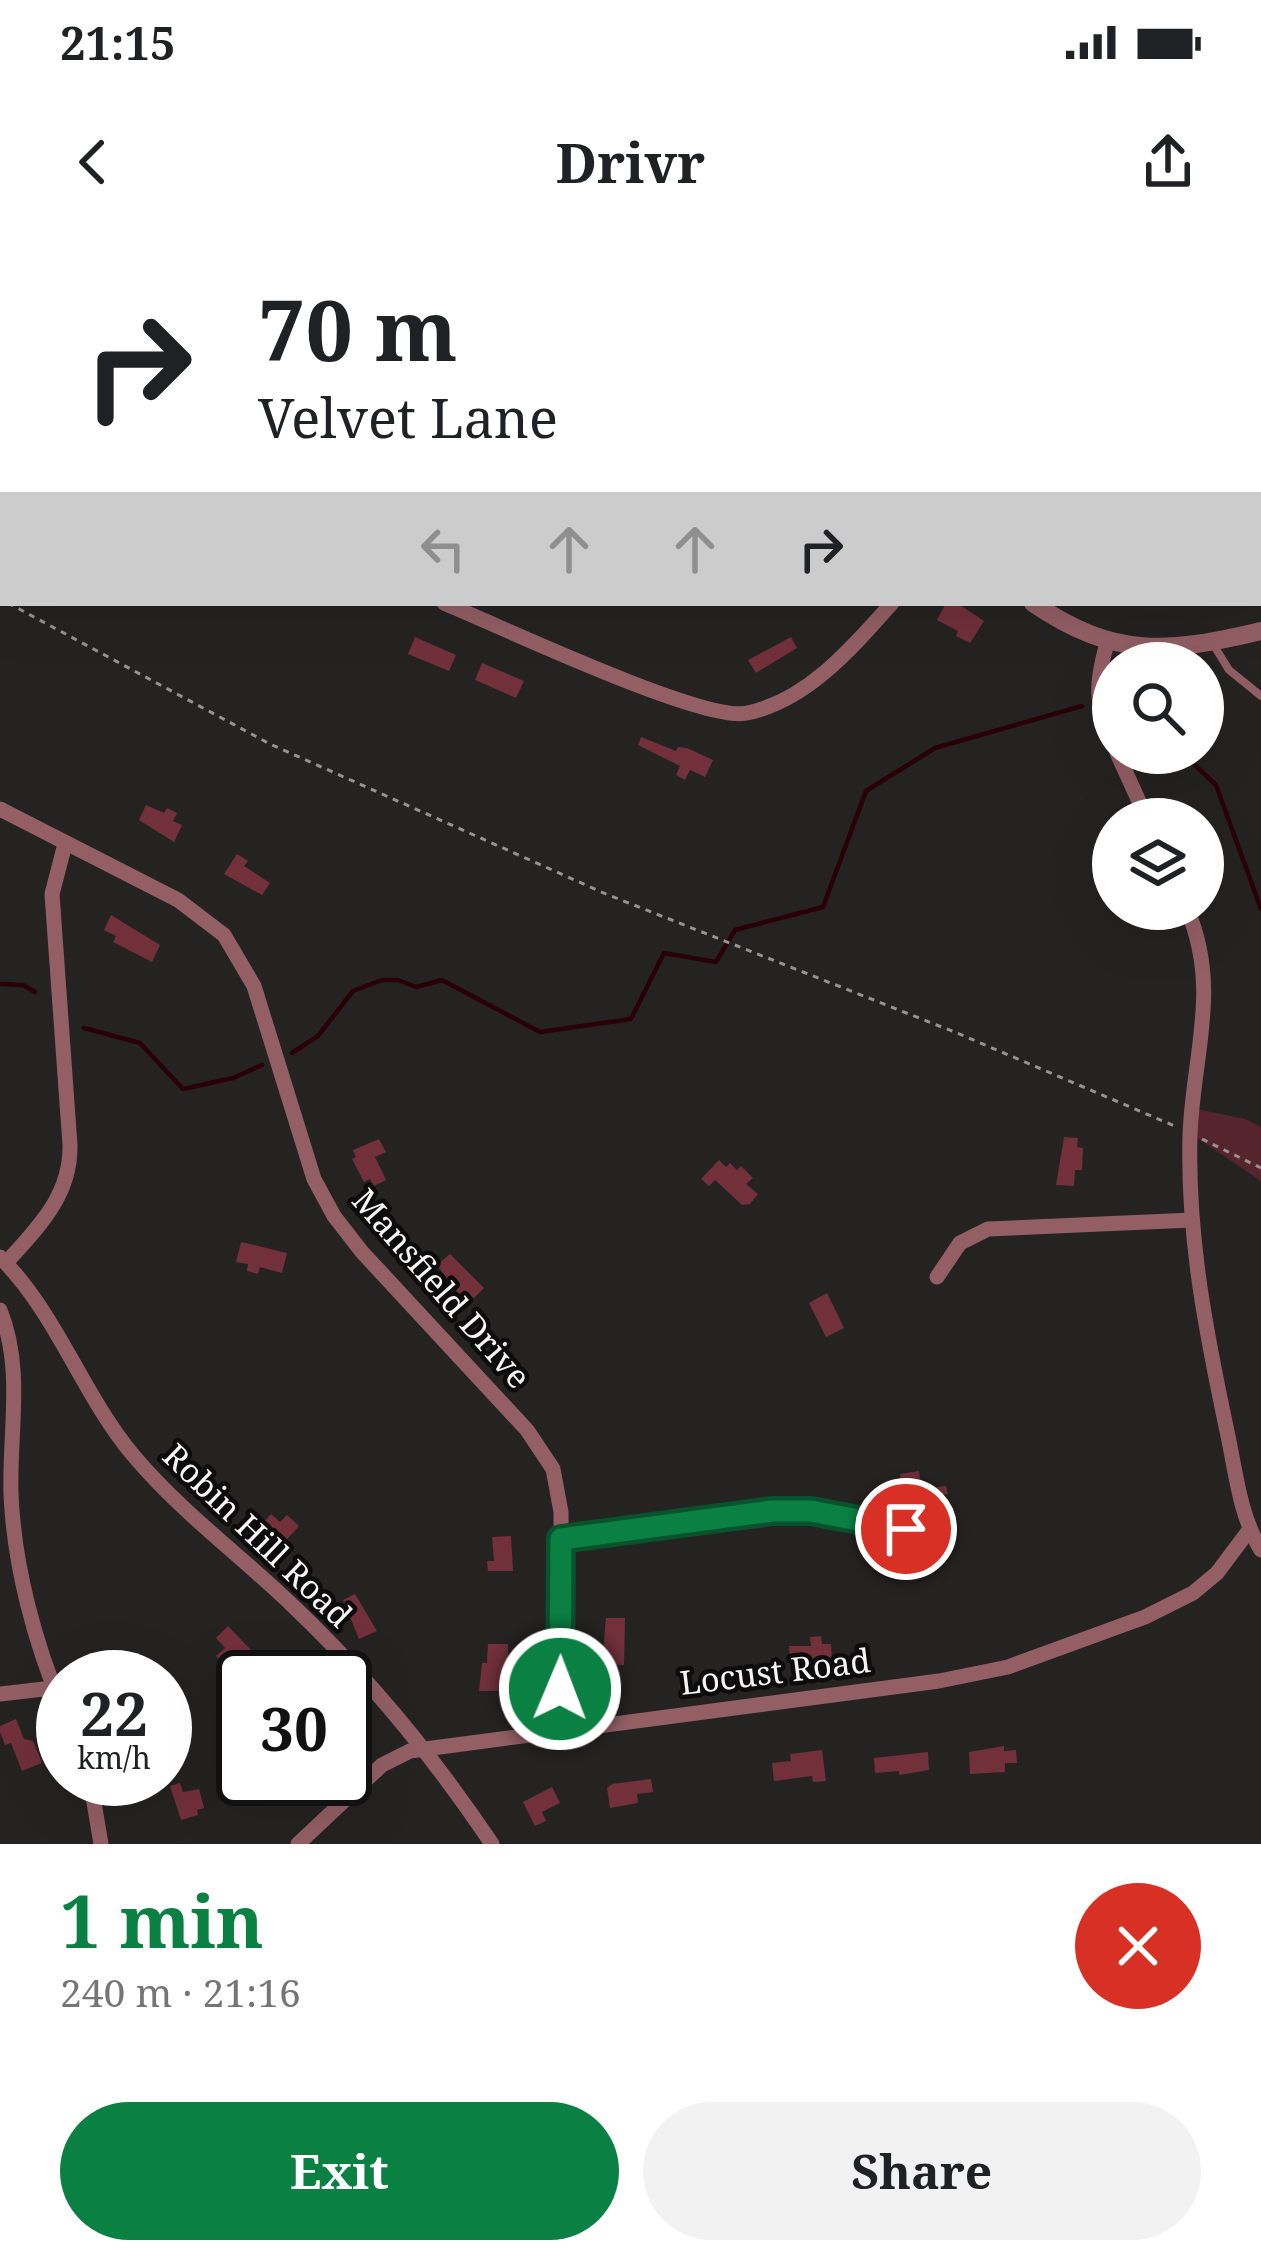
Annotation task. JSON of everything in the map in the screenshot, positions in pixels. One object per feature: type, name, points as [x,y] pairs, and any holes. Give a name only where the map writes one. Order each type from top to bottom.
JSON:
[{"type":"street","points":[[451,606],[712,712],[742,715],[779,704],[817,679],[889,606]]},
{"type":"street","points":[[1038,606],[1105,642]]},
{"type":"street","points":[[1212,642],[1261,631]]},
{"type":"street","name":"Mansfield Drive","points":[[0,809],[178,900],[212,922],[236,949],[254,986],[294,1124],[323,1197],[362,1252],[546,1454],[558,1484],[562,1728]]},
{"type":"street","points":[[3,1260],[54,1206],[68,1176],[70,1144],[52,894],[65,844]]},
{"type":"street","points":[[1194,930],[1203,954],[1206,990],[1190,1133],[1192,1220],[1207,1335],[1250,1529],[1261,1550]]},
{"type":"street","points":[[937,1277],[960,1243],[988,1229],[1192,1220]]},
{"type":"street","name":"Robin Hill Road","points":[[3,1260],[134,1456],[170,1495],[295,1608],[422,1749],[492,1844]]},
{"type":"street","points":[[0,1310],[13,1365],[13,1517],[43,1650]]},
{"type":"street","points":[[561,1539],[794,1510],[924,1530]]},
{"type":"street","name":"Locust Road","points":[[298,1844],[401,1754],[562,1728],[939,1681],[1008,1667],[1145,1617],[1193,1593],[1216,1573],[1250,1529]]},
{"type":"street","points":[[0,1694],[36,1690]]},
{"type":"street","points":[[95,1806],[101,1844]]},
{"type":"lane","points":[[1224,662],[1261,696]]},
{"type":"path","points":[[13,606],[270,744],[606,894],[1180,1129]]},
{"type":"path","points":[[1200,1138],[1261,1168]]},
{"type":"shaded area","points":[[1192,1108],[1261,1127],[1261,1181],[1190,1133]]},
{"type":"building","points":[[944,606],[962,606],[984,621],[970,643],[937,620]]},
{"type":"building","points":[[415,637],[456,655],[449,671],[408,654]]},
{"type":"building","points":[[791,637],[797,648],[756,673],[748,660]]},
{"type":"building","points":[[482,663],[524,681],[516,698],[475,680]]},
{"type":"building","points":[[641,737],[713,760],[705,777],[690,770],[685,780],[676,775],[680,766],[638,745]]},
{"type":"building","points":[[146,805],[177,813],[173,821],[182,825],[174,842],[139,820]]},
{"type":"building","points":[[237,854],[248,861],[244,866],[270,883],[262,895],[224,874]]},
{"type":"building","points":[[111,915],[160,945],[152,962],[113,942],[116,936],[104,930]]},
{"type":"building","points":[[1064,1137],[1078,1138],[1077,1147],[1083,1148],[1082,1170],[1075,1170],[1074,1186],[1056,1185]]},
{"type":"building","points":[[379,1139],[386,1152],[375,1157],[386,1180],[374,1186],[370,1179],[364,1182],[352,1159],[356,1157],[353,1150]]},
{"type":"building","points":[[719,1160],[737,1170],[741,1166],[753,1178],[746,1184],[758,1194],[750,1204],[742,1205],[715,1180],[709,1186],[701,1179]]},
{"type":"building","points":[[241,1242],[287,1253],[282,1273],[260,1267],[258,1274],[247,1271],[248,1264],[236,1262]]},
{"type":"building","points":[[450,1254],[484,1288],[467,1305],[437,1265]]},
{"type":"building","points":[[827,1293],[844,1328],[826,1337],[809,1303]]},
{"type":"building","points":[[919,1471],[921,1489],[946,1486],[948,1494],[923,1499],[924,1512],[909,1514],[900,1474]]},
{"type":"building","points":[[271,1514],[280,1522],[287,1515],[299,1526],[278,1549],[257,1530]]},
{"type":"building","points":[[511,1536],[513,1571],[488,1571],[487,1561],[494,1561],[492,1537]]},
{"type":"building","points":[[355,1594],[377,1631],[359,1639],[343,1600]]},
{"type":"building","points":[[606,1618],[625,1618],[624,1665],[602,1664]]},
{"type":"building","points":[[228,1626],[251,1650],[223,1650],[216,1638]]},
{"type":"building","points":[[821,1636],[822,1644],[831,1644],[832,1659],[790,1663],[789,1646],[811,1646],[810,1637]]},
{"type":"building","points":[[488,1644],[508,1644],[508,1691],[479,1691]]},
{"type":"building","points":[[16,1719],[24,1739],[33,1741],[36,1765],[22,1771],[11,1743],[5,1745],[0,1726]]},
{"type":"building","points":[[1004,1746],[1004,1751],[1016,1750],[1017,1763],[1005,1763],[1005,1772],[970,1774],[969,1752]]},
{"type":"building","points":[[822,1750],[826,1781],[813,1782],[812,1776],[774,1781],[772,1763],[791,1761],[790,1754]]},
{"type":"building","points":[[928,1752],[929,1770],[875,1773],[874,1758]]},
{"type":"building","points":[[651,1779],[653,1792],[637,1794],[638,1803],[610,1808],[607,1788],[612,1784]]},
{"type":"building","points":[[552,1787],[560,1803],[542,1812],[546,1821],[535,1826],[523,1802]]},
{"type":"building","points":[[199,1789],[204,1808],[181,1820],[176,1806],[192,1806],[192,1790]]},
{"type":"waterway","points":[[292,1053],[318,1036],[353,991],[382,980],[416,987],[442,980],[540,1032],[631,1019],[664,953],[716,962],[735,930],[823,907],[866,791],[935,748],[1082,706]]},
{"type":"waterway","points":[[1204,774],[1216,785],[1261,909]]},
{"type":"waterway","points":[[0,984],[23,985],[35,992]]},
{"type":"waterway","points":[[84,1028],[140,1043],[183,1089],[233,1078],[262,1065]]},
{"type":"route","points":[[560,1689],[561,1539],[772,1511],[811,1511],[906,1529]]}]
